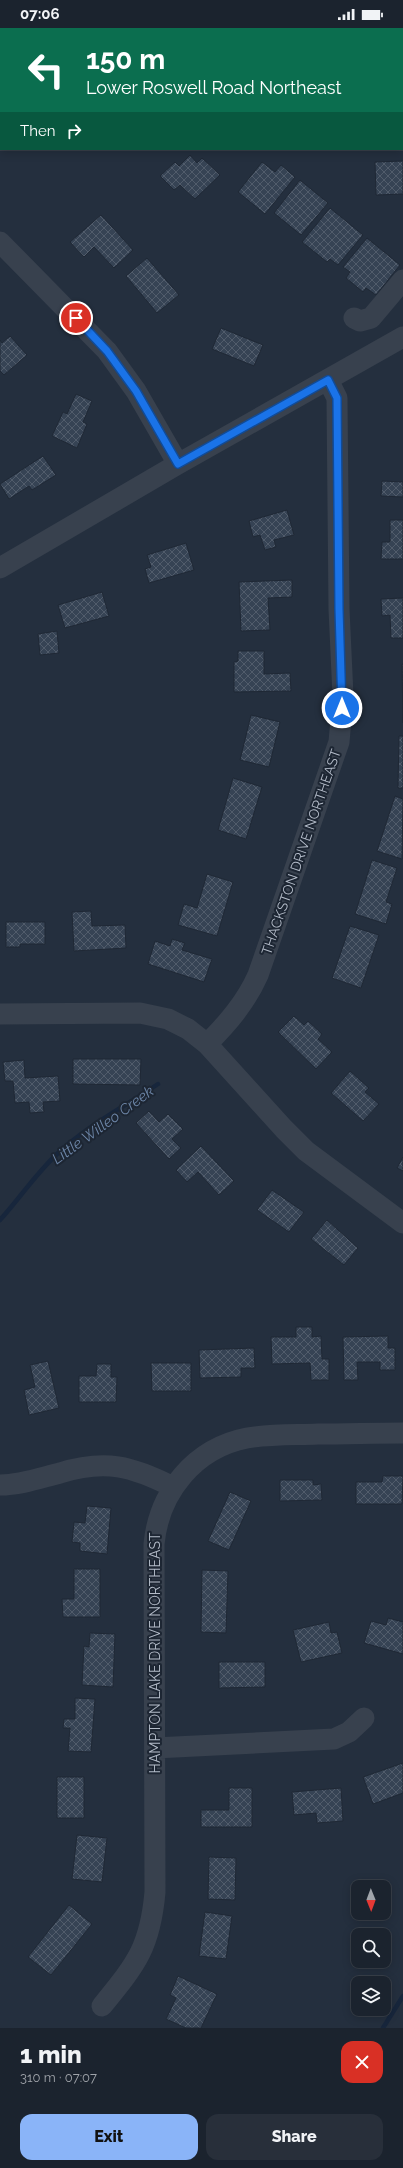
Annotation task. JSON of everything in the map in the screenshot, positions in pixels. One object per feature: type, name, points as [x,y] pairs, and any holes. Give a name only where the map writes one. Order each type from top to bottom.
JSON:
[{"type":"street","points":[[0,242],[107,351],[136,391],[178,464]]},
{"type":"street","points":[[354,318],[360,321],[372,318],[403,280]]},
{"type":"street","points":[[0,568],[178,464],[403,337]]},
{"type":"street","name":"THACKSTON DRIVE NORTHEAST","points":[[207,1044],[237,1012],[249,994],[258,975],[339,742],[343,696],[339,609],[337,398],[328,380]]},
{"type":"street","points":[[0,1014],[140,1013],[168,1020],[188,1029],[207,1044],[284,1129],[306,1151],[403,1223]]},
{"type":"street","name":"HAMPTON LAKE DRIVE NORTHEAST","points":[[102,2006],[132,1969],[144,1947],[153,1919],[155,1892],[154,1544],[156,1526],[173,1487],[184,1473],[201,1457],[246,1438],[270,1435],[403,1433]]},
{"type":"street","points":[[0,1485],[27,1482],[72,1469],[111,1465],[144,1472],[173,1487]]},
{"type":"street","points":[[154,1748],[334,1740],[349,1732],[364,1718]]},
{"type":"building","points":[[190,155],[197,163],[202,158],[220,175],[195,199],[180,185],[174,190],[160,176],[175,162],[179,166]]},
{"type":"building","points":[[403,161],[403,194],[376,195],[375,162]]},
{"type":"building","points":[[262,162],[275,172],[281,165],[295,177],[265,214],[238,192]]},
{"type":"building","points":[[300,180],[328,203],[301,235],[274,213]]},
{"type":"building","points":[[330,208],[363,235],[338,265],[330,259],[327,262],[302,242]]},
{"type":"building","points":[[101,215],[133,250],[114,268],[94,247],[84,257],[70,242]]},
{"type":"building","points":[[367,238],[400,265],[376,295],[366,288],[363,292],[346,278],[350,272],[343,267]]},
{"type":"building","points":[[147,258],[179,295],[157,313],[126,276]]},
{"type":"building","points":[[221,328],[263,345],[254,366],[212,349]]},
{"type":"building","points":[[10,336],[27,355],[4,375],[0,371],[0,340],[2,343]]},
{"type":"building","points":[[76,394],[92,401],[83,422],[87,424],[77,448],[52,436],[63,412],[67,414]]},
{"type":"building","points":[[43,456],[56,475],[32,490],[29,486],[9,499],[0,484]]},
{"type":"building","points":[[382,481],[403,482],[403,497],[381,496]]},
{"type":"building","points":[[287,510],[294,535],[274,540],[276,547],[265,550],[260,535],[253,537],[249,521]]},
{"type":"building","points":[[390,520],[403,520],[403,559],[381,559],[382,542],[390,542]]},
{"type":"building","points":[[186,543],[194,570],[149,583],[145,569],[151,567],[147,555]]},
{"type":"building","points":[[292,580],[292,597],[268,598],[270,630],[241,631],[239,582]]},
{"type":"building","points":[[102,592],[109,616],[65,628],[58,605]]},
{"type":"building","points":[[403,598],[403,638],[391,638],[390,615],[382,616],[381,599]]},
{"type":"building","points":[[57,631],[59,653],[40,655],[38,634]]},
{"type":"building","points":[[238,651],[264,651],[264,674],[290,673],[291,691],[234,692],[234,662],[238,661]]},
{"type":"building","points":[[402,664],[403,664],[403,723]]},
{"type":"building","points":[[251,715],[280,722],[269,767],[240,760]]},
{"type":"building","points":[[399,736],[403,736],[403,788],[398,788]]},
{"type":"building","points":[[233,778],[262,787],[246,839],[218,830]]},
{"type":"building","points":[[395,796],[403,799],[402,859],[377,851]]},
{"type":"building","points":[[372,860],[397,868],[386,902],[392,904],[386,924],[355,914]]},
{"type":"building","points":[[207,874],[233,882],[217,936],[178,925],[184,904],[197,908]]},
{"type":"building","points":[[91,911],[92,926],[125,925],[126,948],[74,951],[72,912]]},
{"type":"building","points":[[6,922],[45,922],[45,944],[20,944],[20,947],[6,947]]},
{"type":"building","points":[[350,926],[379,935],[361,988],[332,978]]},
{"type":"building","points":[[172,939],[185,943],[182,950],[212,959],[204,982],[148,964],[155,941],[170,946]]},
{"type":"building","points":[[294,1016],[304,1025],[308,1021],[322,1034],[318,1039],[332,1052],[316,1069],[278,1032]]},
{"type":"building","points":[[73,1059],[141,1059],[140,1085],[73,1084]]},
{"type":"building","points":[[24,1060],[25,1078],[58,1076],[60,1101],[43,1102],[44,1112],[30,1113],[29,1102],[15,1103],[13,1081],[5,1081],[3,1062]]},
{"type":"building","points":[[350,1071],[369,1088],[365,1092],[379,1104],[363,1121],[331,1093]]},
{"type":"building","points":[[149,1111],[159,1122],[168,1114],[183,1129],[172,1139],[181,1148],[169,1159],[136,1123]]},
{"type":"building","points":[[201,1146],[234,1181],[219,1195],[198,1172],[187,1182],[176,1170]]},
{"type":"building","points":[[403,1157],[403,1171],[397,1168]]},
{"type":"building","points":[[272,1190],[304,1212],[289,1232],[257,1210]]},
{"type":"building","points":[[327,1220],[358,1248],[344,1265],[311,1239]]},
{"type":"building","points":[[296,1327],[312,1327],[312,1337],[321,1336],[322,1359],[329,1359],[329,1380],[311,1380],[310,1363],[272,1364],[271,1337],[296,1337]]},
{"type":"building","points":[[388,1336],[388,1348],[395,1348],[395,1370],[380,1370],[380,1362],[357,1362],[358,1380],[344,1380],[343,1337]]},
{"type":"building","points":[[254,1348],[255,1368],[241,1368],[241,1377],[200,1378],[199,1350]]},
{"type":"building","points":[[48,1361],[59,1408],[29,1415],[24,1390],[35,1387],[30,1365]]},
{"type":"building","points":[[151,1363],[191,1363],[191,1391],[152,1391]]},
{"type":"building","points":[[97,1364],[111,1364],[111,1377],[117,1377],[116,1402],[79,1402],[79,1376],[96,1376]]},
{"type":"building","points":[[383,1476],[403,1476],[402,1504],[356,1504],[356,1482],[382,1482]]},
{"type":"building","points":[[280,1480],[313,1480],[313,1485],[321,1484],[322,1500],[280,1501]]},
{"type":"building","points":[[230,1492],[251,1501],[229,1550],[208,1541]]},
{"type":"building","points":[[87,1506],[111,1508],[107,1554],[80,1551],[80,1543],[72,1542],[74,1522],[85,1523]]},
{"type":"building","points":[[74,1569],[100,1569],[100,1617],[63,1617],[62,1599],[74,1599]]},
{"type":"building","points":[[202,1570],[228,1571],[226,1633],[201,1632]]},
{"type":"building","points":[[388,1618],[403,1622],[403,1654],[364,1643],[371,1621],[386,1625]]},
{"type":"building","points":[[329,1622],[331,1633],[337,1632],[342,1653],[301,1662],[293,1630]]},
{"type":"building","points":[[90,1633],[115,1634],[113,1687],[82,1685],[84,1646],[89,1647]]},
{"type":"building","points":[[219,1662],[265,1662],[265,1687],[219,1688]]},
{"type":"building","points":[[75,1698],[95,1699],[91,1752],[68,1751],[70,1728],[63,1728],[64,1719],[75,1719]]},
{"type":"building","points":[[403,1763],[403,1793],[373,1804],[363,1777]]},
{"type":"building","points":[[57,1777],[84,1777],[84,1818],[57,1818]]},
{"type":"building","points":[[229,1788],[252,1788],[252,1827],[201,1827],[201,1810],[229,1810]]},
{"type":"building","points":[[341,1788],[343,1821],[317,1823],[316,1813],[294,1815],[292,1792]]},
{"type":"building","points":[[77,1835],[107,1838],[102,1882],[72,1879]]},
{"type":"building","points":[[209,1857],[236,1858],[235,1900],[208,1899]]},
{"type":"building","points":[[69,1905],[92,1924],[51,1975],[28,1957]]},
{"type":"building","points":[[205,1912],[232,1916],[226,1959],[199,1956]]},
{"type":"building","points":[[178,1976],[217,1994],[201,2028],[186,2028],[166,2019],[176,1998],[170,1995]]},
{"type":"waterway","name":"Little Willeo Creek","points":[[0,1220],[41,1171],[67,1145],[92,1126],[158,1084]]},
{"type":"waterway","points":[[383,2028],[403,1996]]},
{"type":"route","points":[[76,318],[107,351],[136,391],[178,464],[328,380],[337,398],[339,609],[343,696],[342,708]]}]
